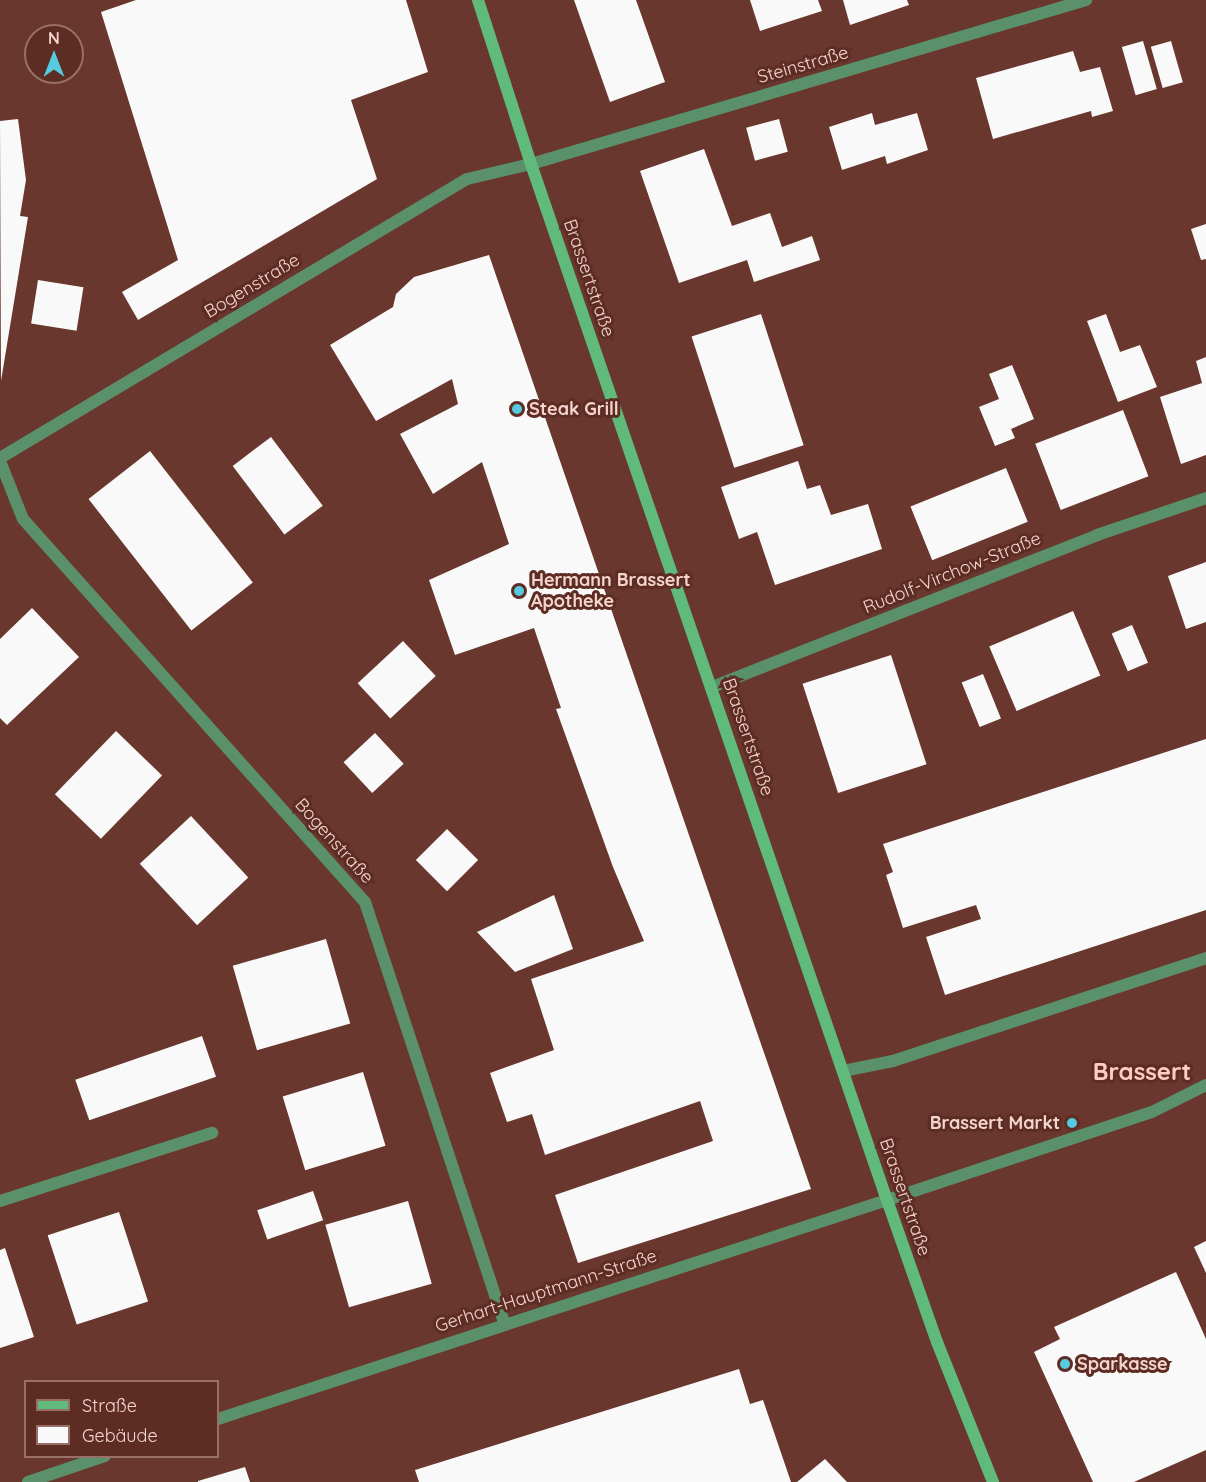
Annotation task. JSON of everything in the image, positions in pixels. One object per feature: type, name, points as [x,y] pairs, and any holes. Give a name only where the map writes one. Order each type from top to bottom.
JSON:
[{"type":"main road","name":"Brassertstraße","points":[[478,0],[531,164],[887,1200],[937,1342],[993,1482]]},
{"type":"street","name":"Steinstraße","points":[[531,164],[1086,0]]},
{"type":"street","name":"Bogenstraße","points":[[504,1323],[365,902],[23,519],[0,460],[467,178],[531,164]]},
{"type":"street","name":"Rudolf-Virchow-Straße","points":[[712,687],[1097,535],[1206,498]]},
{"type":"street","points":[[843,1071],[893,1061],[1206,958]]},
{"type":"street","name":"Gerhart-Hauptmann-Straße","points":[[219,1419],[504,1323],[1152,1112],[1206,1085]]},
{"type":"street","points":[[0,1201],[213,1133]]},
{"type":"street","points":[[28,1482],[99,1458]]},
{"type":"building","points":[[136,0],[406,0],[428,72],[351,100],[377,179],[138,320],[122,292],[178,260],[101,12]]},
{"type":"building","points":[[574,0],[636,0],[665,82],[610,102]]},
{"type":"building","points":[[750,0],[818,0],[822,11],[760,31]]},
{"type":"building","points":[[843,0],[907,0],[909,5],[850,25]]},
{"type":"building","points":[[1143,41],[1157,89],[1136,95],[1122,47]]},
{"type":"building","points":[[1171,41],[1183,82],[1163,88],[1151,47]]},
{"type":"building","points":[[1073,51],[1080,72],[1100,67],[1113,111],[1092,117],[1091,111],[993,139],[976,78]]},
{"type":"building","points":[[872,113],[875,125],[917,113],[928,150],[887,164],[885,156],[842,170],[829,127]]},
{"type":"building","points":[[18,119],[26,180],[20,216],[28,217],[1,381],[0,121]]},
{"type":"building","points":[[779,119],[788,152],[755,161],[746,128]]},
{"type":"building","points":[[704,149],[732,226],[770,213],[782,247],[812,236],[820,260],[754,282],[747,260],[679,283],[640,171]]},
{"type":"building","points":[[1206,224],[1206,259],[1201,260],[1191,229]]},
{"type":"building","points":[[489,255],[811,1189],[578,1263],[555,1195],[713,1141],[700,1101],[545,1155],[532,1114],[507,1122],[490,1073],[554,1050],[531,979],[644,941],[613,867],[556,709],[561,708],[534,628],[455,655],[429,580],[509,544],[482,462],[433,494],[400,434],[458,404],[452,379],[376,421],[330,345],[393,307],[396,294],[414,277]]},
{"type":"building","points":[[38,280],[83,287],[77,331],[31,323]]},
{"type":"building","points":[[761,314],[804,445],[734,468],[692,337]]},
{"type":"building","points":[[1106,314],[1120,352],[1140,345],[1157,387],[1118,402],[1087,321]]},
{"type":"building","points":[[1206,357],[1206,455],[1181,464],[1160,397],[1202,383],[1196,361]]},
{"type":"building","points":[[1012,365],[1034,419],[1011,429],[1015,438],[995,446],[979,407],[999,399],[989,374]]},
{"type":"building","points":[[1123,410],[1148,476],[1061,510],[1035,444]]},
{"type":"building","points":[[271,437],[323,506],[284,535],[233,466]]},
{"type":"building","points":[[150,451],[253,583],[191,631],[89,499]]},
{"type":"building","points":[[798,461],[807,489],[820,485],[831,515],[868,504],[882,549],[775,585],[757,532],[739,539],[721,487]]},
{"type":"building","points":[[1006,468],[1028,522],[932,560],[911,507]]},
{"type":"building","points":[[1206,562],[1206,622],[1186,629],[1168,576]]},
{"type":"building","points":[[32,608],[79,657],[7,725],[0,718],[0,639]]},
{"type":"building","points":[[1073,611],[1100,675],[1017,711],[989,647]]},
{"type":"building","points":[[1132,625],[1148,663],[1128,671],[1112,634]]},
{"type":"building","points":[[403,641],[436,676],[390,718],[358,683]]},
{"type":"building","points":[[891,655],[927,764],[838,793],[803,684]]},
{"type":"building","points":[[983,674],[1001,719],[980,727],[962,683]]},
{"type":"building","points":[[116,731],[162,775],[101,839],[55,794]]},
{"type":"building","points":[[375,733],[404,764],[372,793],[344,762]]},
{"type":"building","points":[[1206,739],[1206,910],[945,995],[926,937],[981,919],[976,905],[903,928],[886,875],[893,872],[883,844]]},
{"type":"building","points":[[191,816],[248,877],[197,925],[140,864]]},
{"type":"building","points":[[447,829],[478,860],[447,891],[416,860]]},
{"type":"building","points":[[554,895],[573,949],[515,972],[477,932]]},
{"type":"building","points":[[326,939],[350,1024],[257,1050],[233,966]]},
{"type":"building","points":[[202,1036],[216,1077],[89,1120],[75,1080]]},
{"type":"building","points":[[363,1072],[386,1146],[305,1170],[283,1097]]},
{"type":"building","points":[[313,1191],[323,1220],[267,1240],[257,1210]]},
{"type":"building","points":[[408,1201],[432,1284],[349,1307],[325,1225]]},
{"type":"building","points":[[119,1212],[148,1301],[77,1325],[48,1235]]},
{"type":"building","points":[[1206,1241],[1206,1273],[1194,1247]]},
{"type":"building","points":[[5,1248],[34,1337],[0,1348],[0,1250]]},
{"type":"building","points":[[1176,1272],[1206,1339],[1206,1450],[1134,1482],[1093,1482],[1034,1352],[1060,1339],[1054,1327]]},
{"type":"building","points":[[739,1369],[750,1404],[763,1400],[791,1482],[419,1482],[415,1470]]},
{"type":"building","points":[[825,1459],[847,1482],[797,1482]]},
{"type":"building","points":[[245,1467],[250,1482],[198,1482],[198,1481]]},
{"type":"place","name":"Steak Grill","points":[[517,409]]},
{"type":"place","name":"Hermann Brassert Apotheke","points":[[519,591]]},
{"type":"place","name":"Brassert Markt","points":[[1072,1123]]},
{"type":"place","name":"Sparkasse","points":[[1065,1364]]},
{"type":"district","name":"Brassert","points":[[1142,1072]]}]
